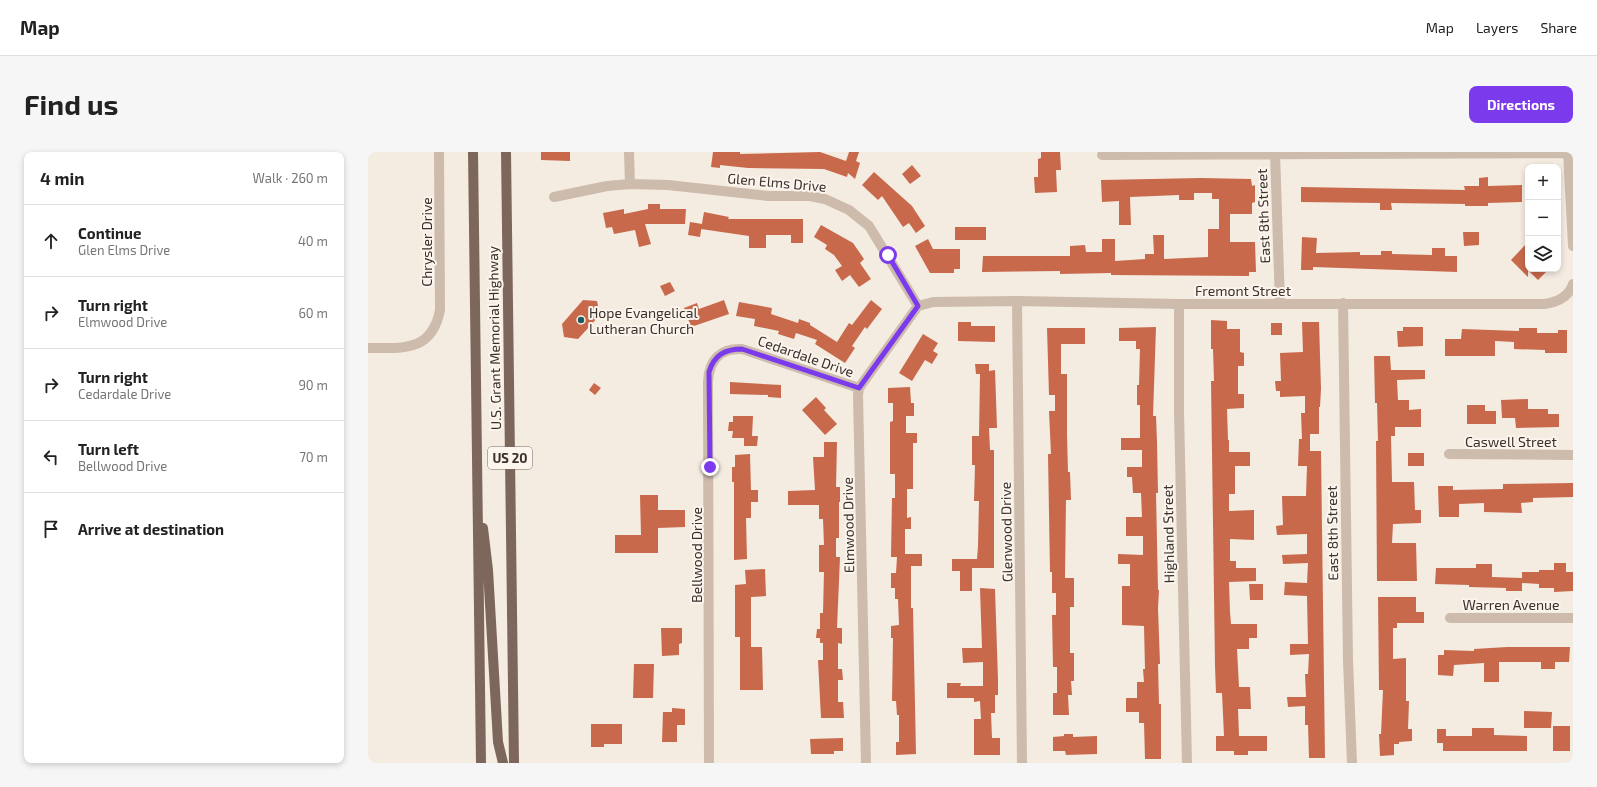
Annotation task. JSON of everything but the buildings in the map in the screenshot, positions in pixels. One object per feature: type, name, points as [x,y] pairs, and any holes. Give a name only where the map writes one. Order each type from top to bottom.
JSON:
[{"type":"main road","name":"U.S. Grant Memorial Highway","points":[[473,152],[481,763]]},
{"type":"main road","name":"U.S. Grant Memorial Highway","points":[[506,152],[514,763]]},
{"type":"main road","points":[[477,464],[488,570],[498,742],[503,763]]},
{"type":"street","name":"Chrysler Drive","points":[[368,348],[401,348],[414,345],[433,331],[440,310],[439,152]]},
{"type":"street","points":[[629,152],[630,184]]},
{"type":"street","points":[[1102,155],[1275,153],[1568,153],[1573,246]]},
{"type":"street","name":"East 8th Street","points":[[1275,153],[1280,304]]},
{"type":"street","name":"Glen Elms Drive","points":[[554,197],[607,186],[630,184],[668,185],[768,196],[810,196],[825,199],[838,203],[860,217],[869,226],[918,306]]},
{"type":"street","name":"Fremont Street","points":[[918,306],[933,302],[1017,301],[1179,304],[1545,304],[1556,302],[1567,294],[1573,284]]},
{"type":"street","name":"Glenwood Drive","points":[[1017,301],[1022,763]]},
{"type":"street","name":"East 8th Street","points":[[1343,303],[1348,660],[1352,763]]},
{"type":"street","name":"Highland Street","points":[[1179,304],[1179,412],[1187,763]]},
{"type":"street","points":[[859,388],[918,306]]},
{"type":"street","name":"Cedardale Drive","points":[[721,353],[733,349],[742,349],[859,388]]},
{"type":"street","name":"Bellwood Drive","points":[[709,763],[709,372],[712,363],[721,353]]},
{"type":"street","name":"Elmwood Drive","points":[[859,388],[866,763]]},
{"type":"street","name":"Caswell Street","points":[[1449,454],[1573,455]]},
{"type":"street","name":"Warren Avenue","points":[[1450,618],[1573,618]]},
{"type":"place","name":"Hope Evangelical Lutheran Church","points":[[581,320]]},
{"type":"route","points":[[710,467],[708,382],[712,363],[718,355],[733,349],[742,349],[769,357],[843,384],[859,388],[918,306],[888,255]]}]
